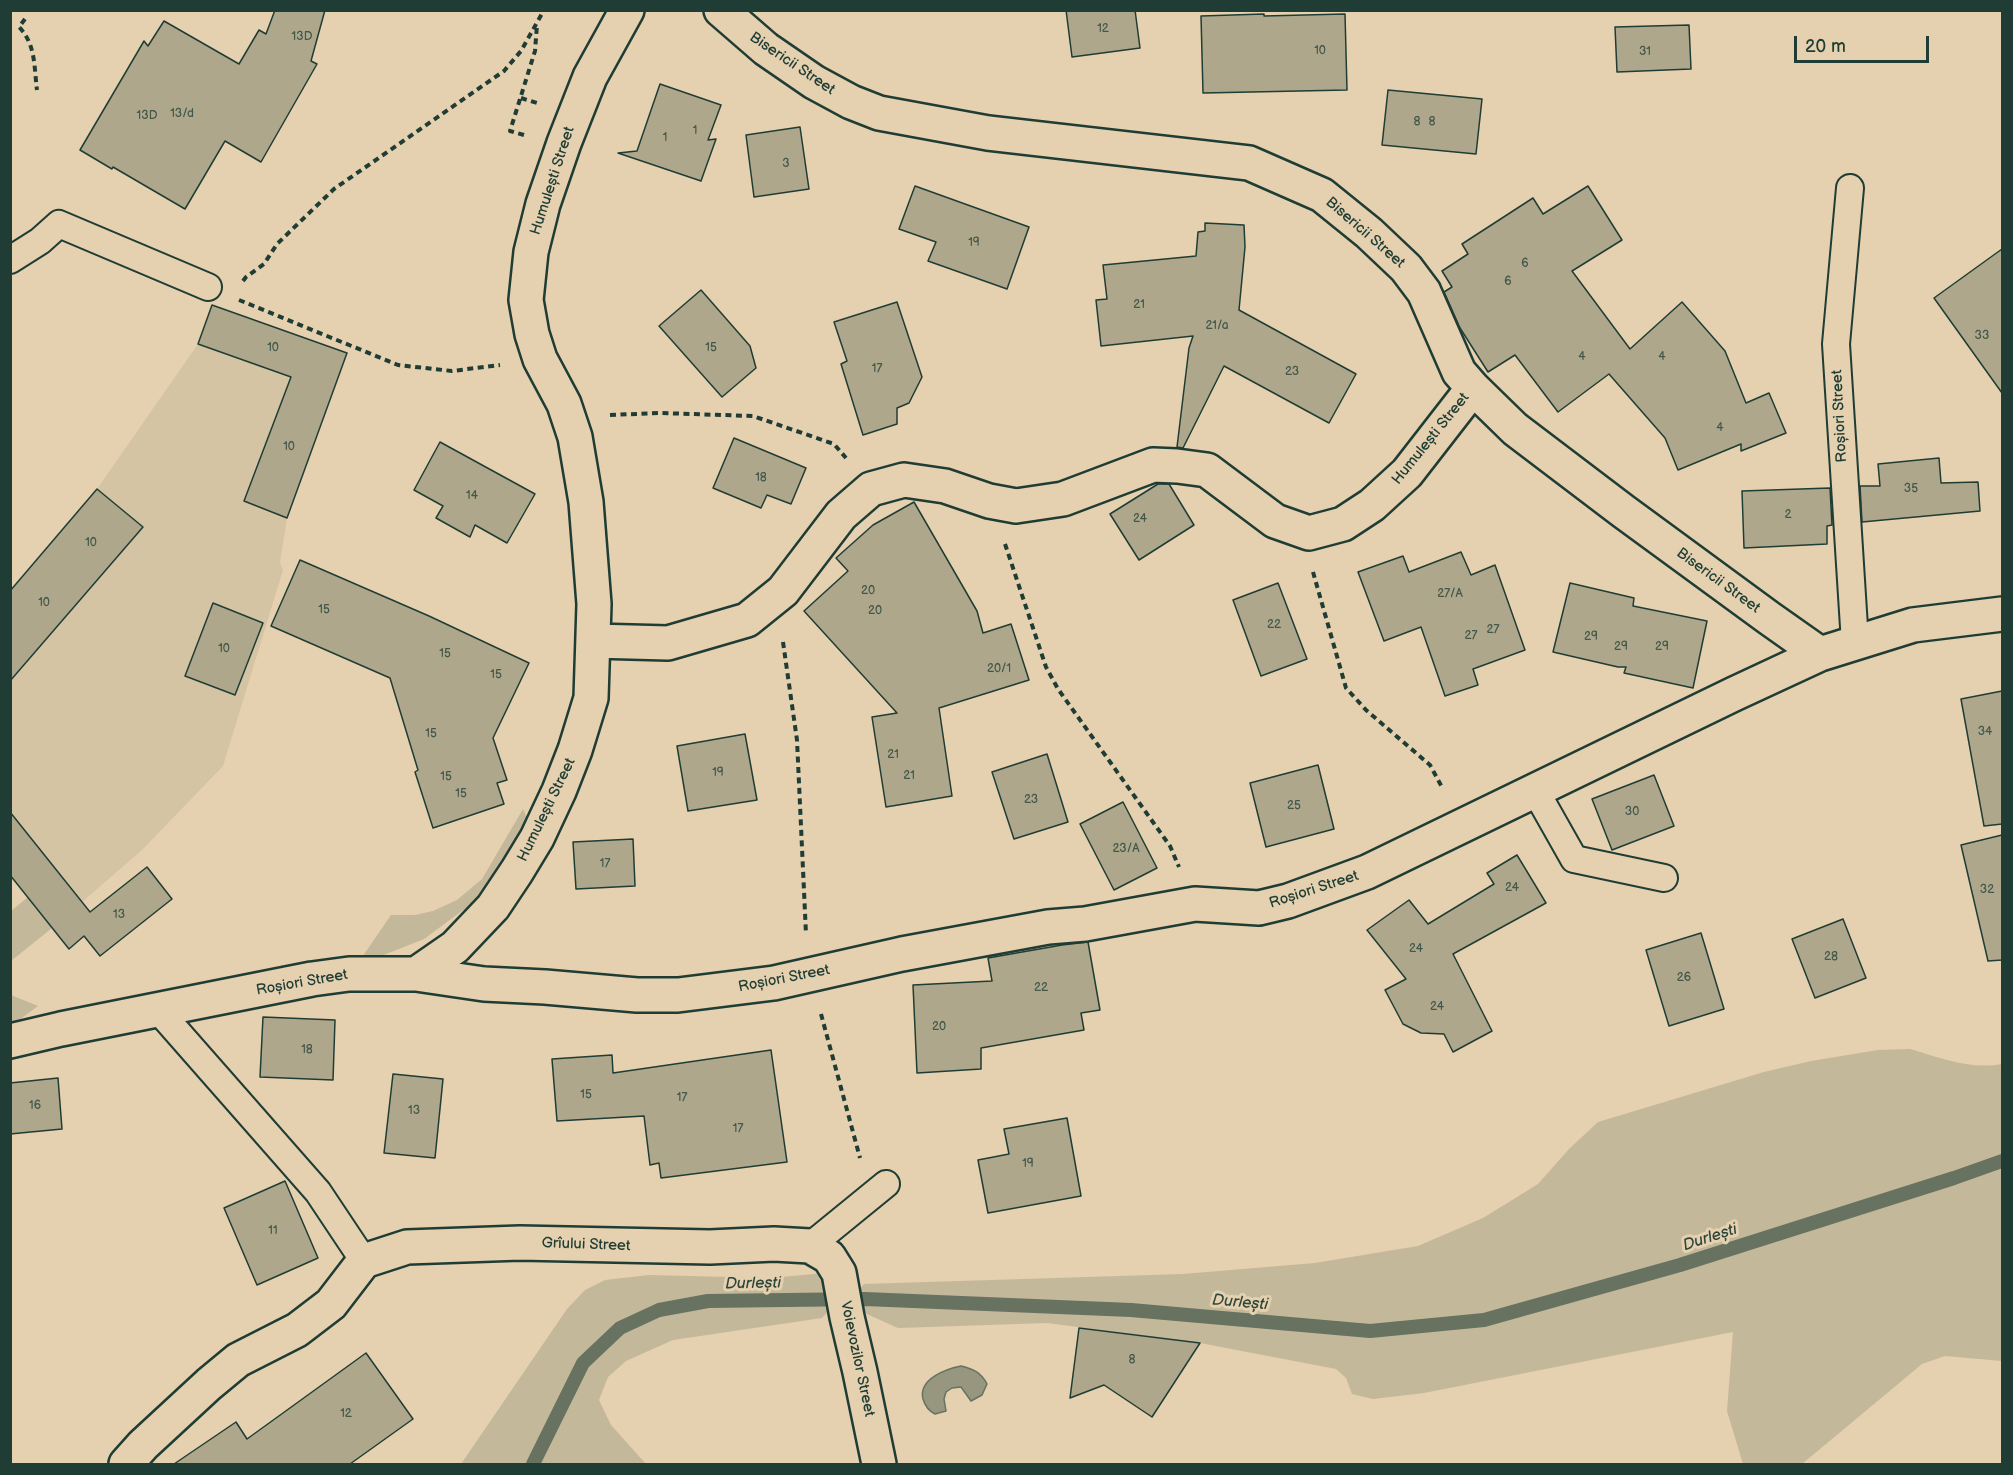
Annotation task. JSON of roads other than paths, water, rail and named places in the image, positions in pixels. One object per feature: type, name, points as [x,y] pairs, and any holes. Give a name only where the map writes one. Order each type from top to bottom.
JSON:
[{"type":"street","name":"Humulești Street","points":[[417,974],[455,947],[493,907],[537,837],[559,791],[591,698],[594,641],[586,502],[575,437],[564,404],[540,359],[532,334],[526,300],[531,252],[543,204],[564,143],[590,77],[627,10]]},
{"type":"street","name":"Bisericii Street","points":[[721,10],[766,49],[814,82],[851,102],[879,113],[988,133],[1249,163],[1322,195],[1348,215],[1406,268],[1424,292],[1459,372],[1524,436],[1736,595],[1820,654]]},
{"type":"street","name":"Humulești Street","points":[[594,641],[668,643],[747,620],[783,591],[841,515],[871,489],[904,480],[945,486],[989,501],[1016,506],[1063,499],[1153,465],[1177,466],[1207,470],[1275,521],[1309,532],[1343,524],[1372,505],[1407,473],[1473,388]]},
{"type":"street","name":"Roșiori Street","points":[[10,1041],[331,976],[379,973],[417,974],[484,984],[637,995],[706,993],[774,983],[902,954],[1048,927],[1085,924],[1195,904],[1259,908],[1288,901],[1367,872],[1820,654],[1913,625],[2002,614]]},
{"type":"street","name":"Grîului Street","points":[[364,1261],[407,1247],[520,1243],[710,1247],[774,1244],[826,1258]]},
{"type":"street","name":"Voievozilor Street","points":[[826,1258],[847,1317],[879,1464]]},
{"type":"street","points":[[126,1464],[167,1422],[238,1360],[297,1330],[331,1304],[364,1261]]},
{"type":"lane","name":"Roșiori Street","points":[[1850,188],[1836,344],[1855,643]]},
{"type":"lane","points":[[10,260],[40,241],[59,224],[208,287]]},
{"type":"lane","points":[[1535,790],[1574,859],[1664,878]]},
{"type":"lane","points":[[159,1011],[318,1192],[364,1261]]},
{"type":"lane","points":[[826,1258],[878,1191]]},
{"type":"waterway","name":"Durlești","points":[[533,1464],[583,1363],[620,1328],[659,1310],[708,1301],[865,1299],[1131,1310],[1370,1331],[1484,1320],[1680,1265],[2002,1161]]}]
